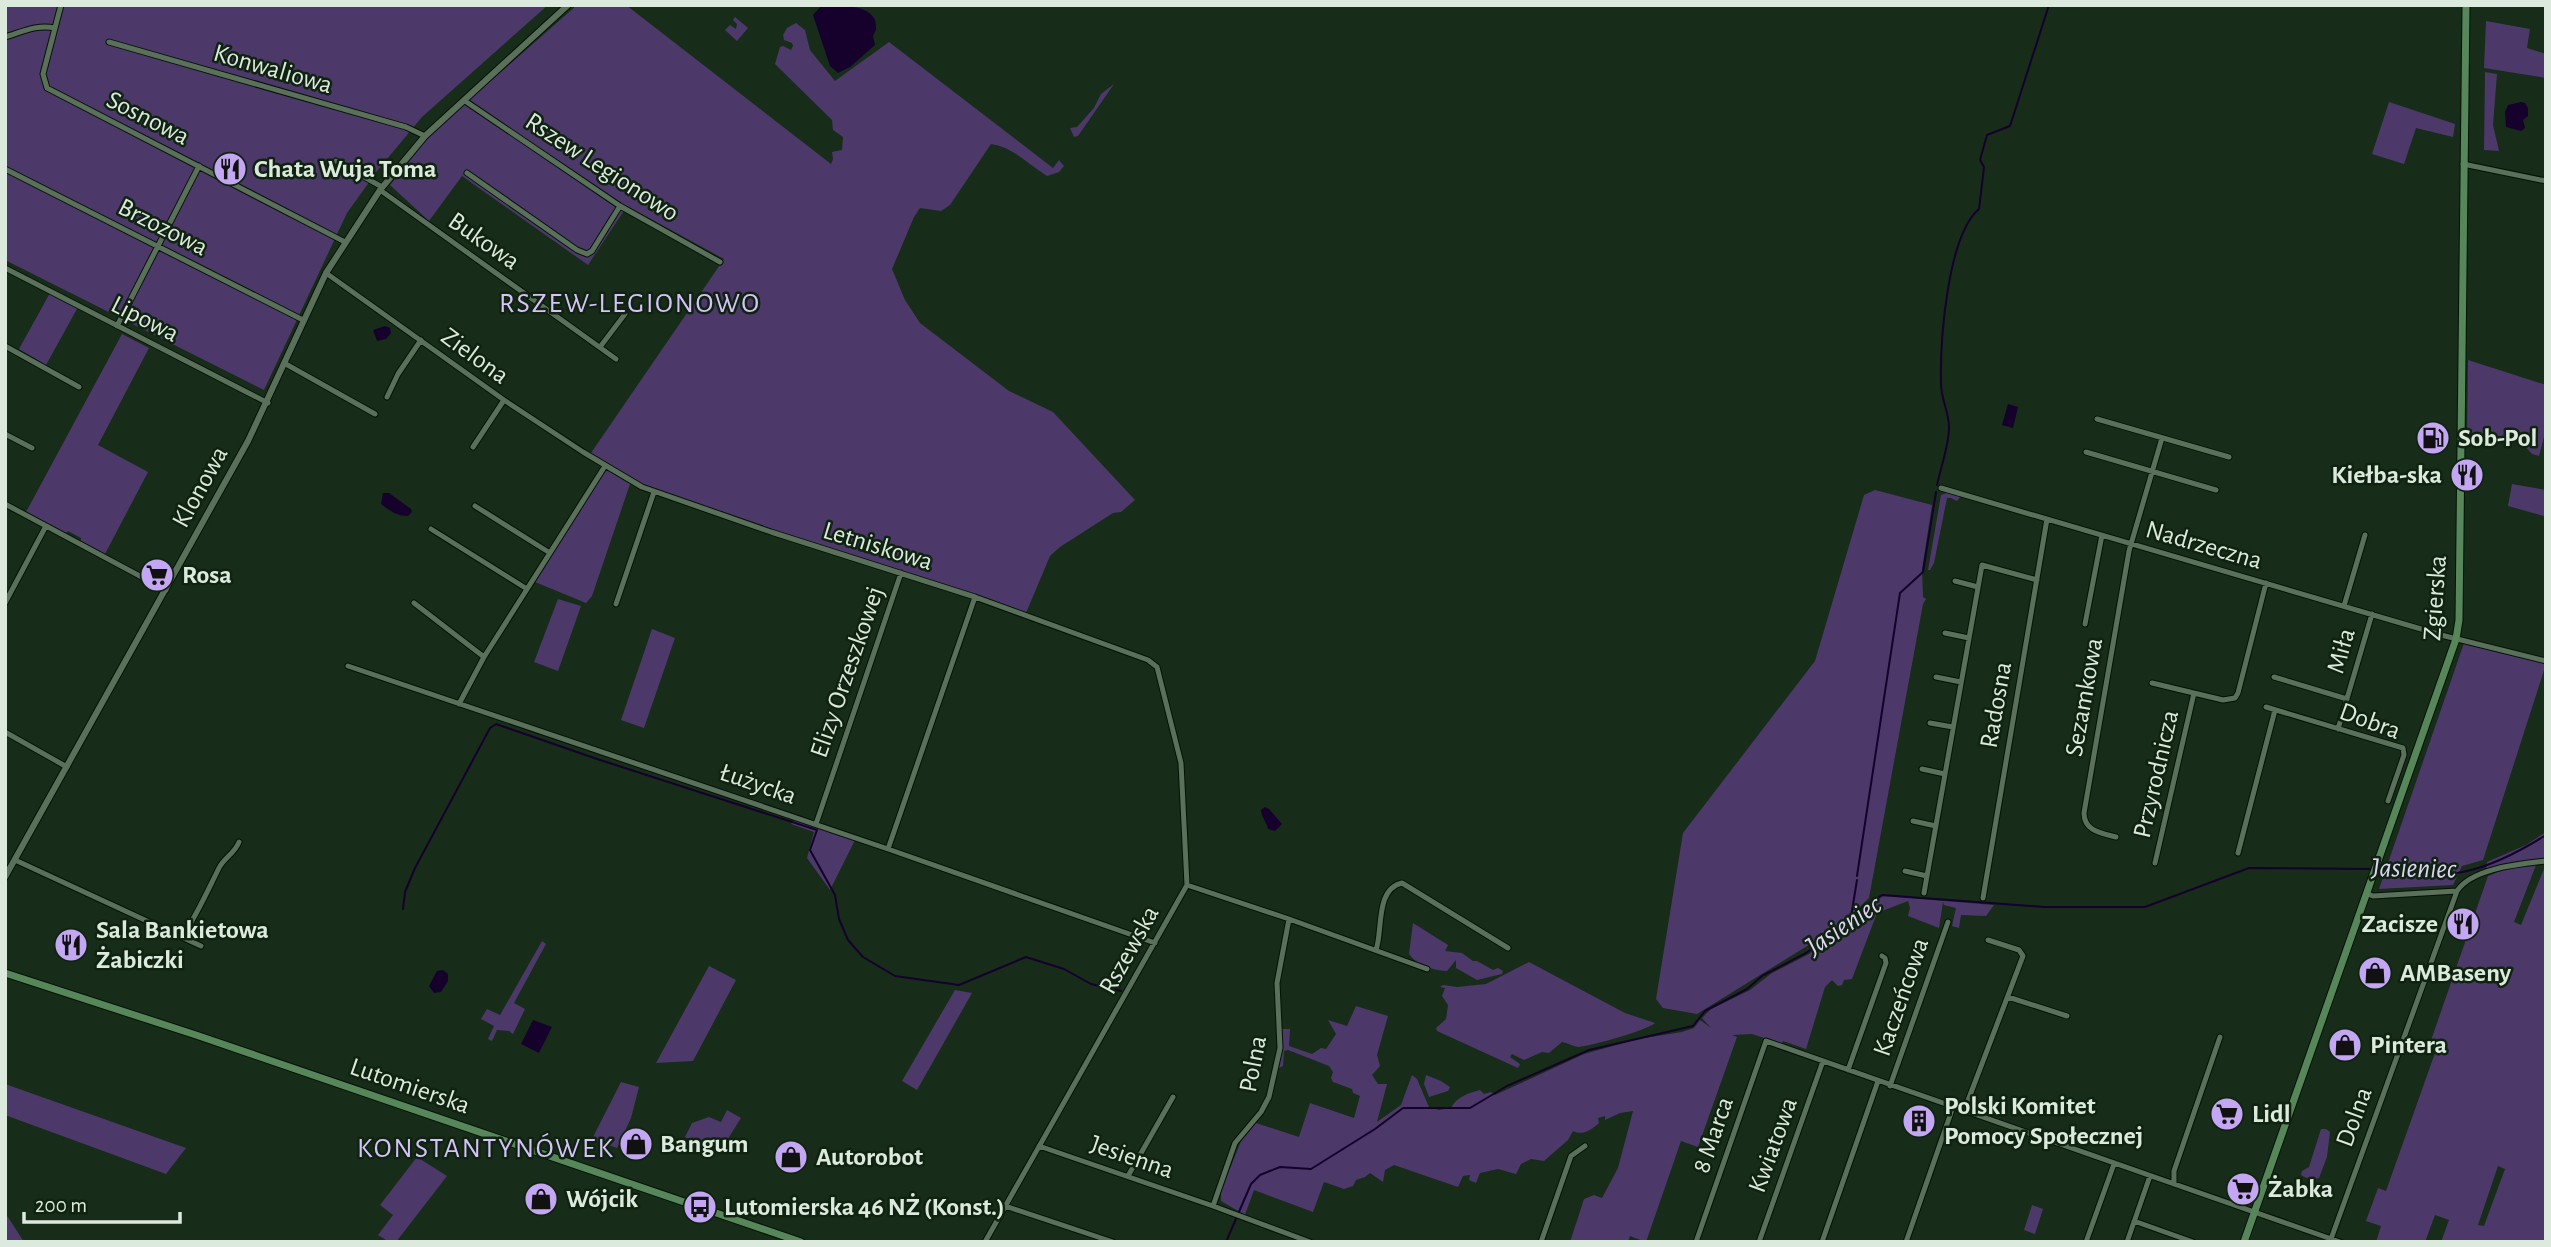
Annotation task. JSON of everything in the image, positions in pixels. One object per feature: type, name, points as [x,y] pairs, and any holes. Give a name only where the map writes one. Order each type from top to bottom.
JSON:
[{"type":"main road","name":"Zgierska","points":[[2244,1242],[2456,639],[2459,620],[2466,5]]},
{"type":"main road","name":"Lutomierska","points":[[5,973],[196,1035],[801,1242]]},
{"type":"street","name":"Sosnowa","points":[[61,5],[43,74],[47,88],[345,242]]},
{"type":"street","name":"Klonowa","points":[[5,877],[268,403],[303,320],[345,242],[381,189],[425,136],[568,5]]},
{"type":"street","points":[[5,37],[33,28],[55,28]]},
{"type":"street","name":"Konwaliowa","points":[[109,42],[406,127],[425,136]]},
{"type":"street","name":"Rszew Legionowo","points":[[465,101],[620,206],[720,262]]},
{"type":"street","points":[[336,161],[381,189]]},
{"type":"street","points":[[2463,164],[2546,181]]},
{"type":"street","points":[[117,326],[199,166]]},
{"type":"street","name":"Brzozowa","points":[[5,169],[303,320]]},
{"type":"street","points":[[467,173],[577,250],[587,254],[592,251],[620,206]]},
{"type":"street","name":"Bukowa","points":[[381,189],[616,359]]},
{"type":"street","name":"Lipowa","points":[[5,268],[268,403]]},
{"type":"street","name":"Zielona","points":[[326,273],[504,400],[605,466]]},
{"type":"street","points":[[600,347],[625,314]]},
{"type":"street","points":[[387,397],[398,374],[421,340]]},
{"type":"street","points":[[5,346],[79,387]]},
{"type":"street","points":[[285,363],[375,414]]},
{"type":"street","points":[[473,447],[504,400]]},
{"type":"street","points":[[2097,419],[2229,457]]},
{"type":"street","points":[[5,434],[32,448]]},
{"type":"street","points":[[2131,544],[2162,438]]},
{"type":"street","points":[[2086,452],[2216,490]]},
{"type":"street","points":[[459,704],[484,657],[605,466]]},
{"type":"street","name":"Letniskowa","points":[[605,466],[654,492],[975,597],[1141,657]]},
{"type":"street","name":"Nadrzeczna","points":[[1941,488],[2456,639],[2546,661]]},
{"type":"street","points":[[616,604],[654,492]]},
{"type":"street","points":[[5,505],[166,590]]},
{"type":"street","points":[[475,506],[550,553]]},
{"type":"street","name":"Radosna","points":[[1983,898],[2047,519]]},
{"type":"street","points":[[5,603],[46,526]]},
{"type":"street","points":[[431,529],[527,589]]},
{"type":"street","points":[[2085,624],[2102,535]]},
{"type":"street","points":[[2344,606],[2365,535]]},
{"type":"street","name":"Sezamkowa","points":[[2116,837],[2089,828],[2085,823],[2084,813],[2131,544]]},
{"type":"street","points":[[1924,893],[1982,565],[2037,580]]},
{"type":"street","name":"Elizy Orzeszkowej","points":[[816,824],[901,573]]},
{"type":"street","points":[[1955,581],[1978,587]]},
{"type":"street","name":"Przyrodnicza","points":[[2152,683],[2230,701],[2238,693],[2266,583]]},
{"type":"street","points":[[888,849],[975,597]]},
{"type":"street","points":[[414,603],[484,657]]},
{"type":"street","name":"Miła","points":[[2338,729],[2372,614]]},
{"type":"street","points":[[1945,633],[1969,638]]},
{"type":"street","name":"Rszewska","points":[[985,1242],[1187,885],[1179,751],[1158,670],[1152,662],[1141,657]]},
{"type":"street","name":"Łużycka","points":[[348,666],[816,824],[1155,943]]},
{"type":"street","points":[[1936,677],[1961,682]]},
{"type":"street","name":"Miła","points":[[2274,677],[2347,699]]},
{"type":"street","name":"Przyrodnicza","points":[[2155,863],[2194,693]]},
{"type":"street","name":"Dobra","points":[[2266,707],[2403,748],[2404,755],[2388,801]]},
{"type":"street","points":[[2238,853],[2275,710]]},
{"type":"street","points":[[1930,723],[1953,727]]},
{"type":"street","points":[[5,743],[8,733],[67,767]]},
{"type":"street","points":[[1922,769],[1945,774]]},
{"type":"street","points":[[1913,821],[1936,826]]},
{"type":"street","points":[[182,937],[207,897],[220,866],[237,849],[239,842]]},
{"type":"street","points":[[15,860],[201,946]]},
{"type":"street","points":[[2368,894],[2373,896],[2457,891],[2465,882],[2496,869],[2546,861]]},
{"type":"street","points":[[1905,871],[1927,876]]},
{"type":"street","points":[[1376,950],[1384,901],[1393,887],[1402,883],[1508,948]]},
{"type":"street","points":[[1187,885],[1427,969]]},
{"type":"street","name":"Dolna","points":[[2331,1238],[2457,891]]},
{"type":"street","name":"Polna","points":[[1213,1206],[1235,1143],[1261,1112],[1269,1097],[1280,1048],[1277,984],[1289,919]]},
{"type":"street","name":"Kaczeńcowa","points":[[1890,1086],[1948,922]]},
{"type":"street","points":[[1964,1111],[2008,997],[2022,952],[1988,940]]},
{"type":"street","points":[[1848,1070],[1886,963],[1882,956]]},
{"type":"street","points":[[2008,997],[2067,1016]]},
{"type":"street","points":[[2174,1184],[2174,1171],[2220,1037]]},
{"type":"street","name":"8 Marca","points":[[1696,1242],[1766,1041],[1823,1061]]},
{"type":"street","points":[[1823,1061],[2340,1242]]},
{"type":"street","name":"Kwiatowa","points":[[1759,1242],[1823,1061]]},
{"type":"street","points":[[1822,1242],[1878,1081]]},
{"type":"street","points":[[1128,1176],[1173,1097]]},
{"type":"street","points":[[1906,1242],[1953,1107]]},
{"type":"street","name":"Jesienna","points":[[1039,1146],[1213,1206]]},
{"type":"street","points":[[1541,1242],[1571,1156],[1585,1146]]},
{"type":"street","points":[[2086,1242],[2114,1164]]},
{"type":"street","points":[[2127,1242],[2150,1176]]},
{"type":"street","points":[[1005,1206],[1113,1242]]},
{"type":"street","points":[[1213,1206],[1310,1242]]},
{"type":"street","points":[[2134,1221],[2193,1242]]},
{"type":"shaded area","points":[[5,5],[548,5],[422,117],[377,171],[347,213],[264,390],[5,260]]},
{"type":"shaded area","points":[[577,5],[626,5],[831,164],[832,152],[842,150],[843,137],[833,130],[832,120],[775,64],[780,47],[791,50],[792,43],[784,40],[783,35],[787,28],[796,23],[805,30],[810,50],[835,81],[889,42],[1053,168],[1059,160],[1064,166],[1059,172],[1047,176],[1014,153],[991,144],[950,205],[941,211],[920,208],[892,269],[905,300],[920,323],[1009,391],[1053,412],[1135,500],[1121,512],[1113,513],[1050,556],[1026,613],[647,487],[591,453],[724,259],[627,206],[588,265],[462,176],[429,221],[390,185],[433,132]]},
{"type":"shaded area","points":[[822,5],[858,8],[870,13],[876,22],[873,36],[875,45],[850,67],[838,73],[830,66],[813,15]]},
{"type":"shaded area","points":[[735,17],[748,28],[737,41],[725,30],[730,25],[736,29],[737,24],[733,20]]},
{"type":"shaded area","points":[[2486,21],[2530,29],[2527,48],[2546,54],[2546,78],[2484,68]]},
{"type":"shaded area","points":[[2485,72],[2497,74],[2493,125],[2499,151],[2484,150]]},
{"type":"shaded area","points":[[1114,84],[1078,136],[1074,137],[1070,128],[1077,127],[1094,108],[1101,94]]},
{"type":"shaded area","points":[[2389,102],[2455,124],[2453,137],[2416,128],[2404,164],[2372,154]]},
{"type":"shaded area","points":[[2521,102],[2528,108],[2528,116],[2523,120],[2525,128],[2521,131],[2506,127],[2505,112],[2508,105]]},
{"type":"shaded area","points":[[50,293],[78,307],[46,365],[19,349]]},
{"type":"shaded area","points":[[385,326],[390,328],[391,333],[386,339],[377,341],[373,330]]},
{"type":"shaded area","points":[[122,334],[149,348],[98,445],[148,472],[105,554],[68,531],[66,533],[26,512]]},
{"type":"shaded area","points":[[2468,360],[2546,385],[2546,429],[2539,456],[2532,454],[2522,443],[2467,437]]},
{"type":"shaded area","points":[[2008,404],[2018,407],[2013,428],[2002,425]]},
{"type":"shaded area","points":[[605,469],[630,484],[592,596],[586,603],[535,582]]},
{"type":"shaded area","points":[[2512,484],[2546,490],[2544,516],[2508,506]]},
{"type":"shaded area","points":[[1875,490],[1932,505],[1922,569],[1923,597],[1926,599],[1869,898],[1841,925],[1697,1014],[1663,1008],[1656,999],[1683,833],[1815,661],[1864,495]]},
{"type":"shaded area","points":[[1949,492],[1961,496],[1957,501],[1947,498],[1934,563],[1928,570],[1941,495]]},
{"type":"shaded area","points":[[383,493],[389,493],[412,512],[404,516],[387,509],[381,504]]},
{"type":"shaded area","points":[[558,599],[581,606],[558,671],[534,662]]},
{"type":"shaded area","points":[[652,629],[675,638],[644,728],[621,720]]},
{"type":"shaded area","points":[[2464,643],[2546,664],[2483,860],[2462,866],[2453,885],[2379,889]]},
{"type":"shaded area","points":[[1265,807],[1282,824],[1275,831],[1268,829],[1263,817],[1261,810]]},
{"type":"shaded area","points":[[795,819],[855,840],[830,890],[807,858],[814,832],[791,824]]},
{"type":"shaded area","points":[[2546,832],[2546,859],[2503,864],[2486,870],[2487,862],[2526,845]]},
{"type":"shaded area","points":[[2546,864],[2546,1242],[2441,1242],[2449,1220],[2435,1215],[2425,1242],[2376,1242],[2381,1226],[2366,1221],[2378,1188],[2386,1191],[2435,1053],[2428,1049],[2488,876],[2505,869],[2536,865],[2514,922],[2521,925]],"holes":[[[2498,1166],[2505,1169],[2484,1226],[2478,1225]]]},
{"type":"shaded area","points":[[1883,896],[1994,905],[1986,916],[1961,915],[1959,928],[1952,926],[1956,908],[1944,905],[1943,902],[1939,928],[1908,916],[1908,901],[1877,913],[1852,979],[1844,980],[1842,985],[1838,986],[1832,980],[1825,987],[1806,1049],[1752,1034],[1732,1035],[1737,1037],[1698,1147],[1681,1141],[1646,1242],[1630,1236],[1628,1242],[1570,1242],[1584,1199],[1594,1195],[1602,1198],[1618,1168],[1633,1111],[1605,1120],[1605,1116],[1598,1118],[1599,1123],[1587,1132],[1573,1131],[1568,1140],[1544,1161],[1531,1159],[1521,1164],[1516,1174],[1498,1169],[1480,1173],[1476,1183],[1469,1180],[1470,1175],[1463,1176],[1458,1187],[1394,1165],[1385,1170],[1383,1182],[1370,1173],[1356,1180],[1353,1186],[1344,1189],[1324,1182],[1313,1212],[1254,1190],[1245,1215],[1221,1201],[1221,1191],[1241,1141],[1256,1123],[1299,1137],[1310,1103],[1354,1118],[1360,1096],[1353,1093],[1352,1089],[1333,1082],[1333,1072],[1329,1066],[1288,1050],[1284,1051],[1283,1066],[1279,1068],[1282,1029],[1290,1029],[1289,1046],[1312,1054],[1321,1048],[1326,1049],[1336,1034],[1328,1020],[1347,1026],[1356,1006],[1388,1016],[1377,1055],[1380,1066],[1372,1075],[1378,1084],[1387,1084],[1377,1122],[1401,1105],[1412,1075],[1417,1079],[1429,1107],[1439,1110],[1451,1108],[1459,1098],[1467,1094],[1480,1090],[1484,1094],[1491,1092],[1495,1095],[1584,1054],[1638,1039],[1682,1032],[1694,1028],[1700,1020],[1711,1028],[1702,1018],[1711,1009],[1750,990],[1772,973],[1809,954]]},
{"type":"shaded area","points":[[1413,923],[1448,945],[1445,951],[1462,953],[1493,970],[1498,968],[1503,971],[1502,974],[1477,980],[1456,968],[1456,960],[1447,971],[1421,964],[1409,954]]},
{"type":"shaded area","points":[[542,941],[546,944],[514,1003],[525,1009],[513,1034],[497,1030],[492,1041],[488,1039],[494,1026],[481,1019],[487,1009],[500,1015]]},
{"type":"shaded area","points":[[1529,962],[1625,1013],[1655,1023],[1630,1034],[1584,1046],[1562,1042],[1549,1053],[1542,1052],[1524,1060],[1512,1054],[1510,1057],[1520,1064],[1518,1068],[1437,1031],[1436,1028],[1446,1019],[1448,1005],[1442,996],[1445,988],[1440,987],[1486,984]]},
{"type":"shaded area","points":[[709,966],[736,980],[693,1061],[656,1063]]},
{"type":"shaded area","points":[[443,970],[448,974],[448,981],[441,992],[434,993],[429,986],[437,971]]},
{"type":"shaded area","points":[[955,990],[972,993],[917,1090],[902,1081]]},
{"type":"shaded area","points":[[533,1020],[552,1027],[539,1053],[521,1044]]},
{"type":"shaded area","points":[[1426,1075],[1450,1087],[1448,1091],[1429,1097],[1424,1084]]},
{"type":"shaded area","points":[[621,1082],[639,1087],[631,1118],[617,1148],[592,1139]]},
{"type":"shaded area","points":[[5,1084],[186,1148],[166,1174],[5,1115]]},
{"type":"shaded area","points":[[727,1110],[741,1118],[719,1153],[685,1137],[692,1123],[709,1117],[721,1122]]},
{"type":"shaded area","points":[[2321,1129],[2330,1132],[2327,1157],[2319,1178],[2307,1178],[2301,1175],[2302,1171],[2309,1167]]},
{"type":"shaded area","points":[[417,1157],[447,1176],[396,1242],[389,1242],[378,1235],[393,1215],[380,1205]]},
{"type":"shaded area","points":[[2032,1205],[2043,1209],[2035,1234],[2024,1230]]},
{"type":"shaded area","points":[[6,1214],[24,1242],[5,1242]]},
{"type":"waterway","points":[[1937,485],[1949,434],[1949,421],[1941,390],[1941,366],[1944,318],[1953,265],[1959,242],[1968,223],[1979,209],[1984,167],[1980,160],[1987,135],[2010,126],[2049,5]]},
{"type":"waterway","points":[[1857,876],[1900,593],[1923,572],[1936,492]]},
{"type":"waterway","points":[[403,909],[405,892],[415,868],[490,728],[496,724],[817,830],[810,850],[835,895],[839,919],[848,940],[863,957],[895,976],[959,985],[1026,957],[1064,969],[1091,984],[1121,991]]},
{"type":"waterway","name":"Jasieniec","points":[[2378,870],[2425,875],[2466,871],[2505,858],[2546,835]]},
{"type":"waterway","name":"Jasieniec","points":[[1226,1242],[1251,1184],[1260,1175],[1280,1167],[1311,1169],[1403,1108],[1470,1108],[1507,1086],[1589,1050],[1693,1026],[1705,1011],[1806,953],[1882,895],[2044,907],[2145,907],[2249,868],[2372,869]]},
{"type":"waterway","points":[[1851,917],[1857,880]]},
{"type":"place","name":"Chata Wuja Toma","points":[[230,169]]},
{"type":"place","name":"Sob-Pol","points":[[2433,438]]},
{"type":"place","name":"Kiełba-ska","points":[[2467,475]]},
{"type":"place","name":"Rosa","points":[[157,575]]},
{"type":"place","name":"Zacisze","points":[[2463,924]]},
{"type":"place","name":"Sala Bankietowa Żabiczki","points":[[71,945]]},
{"type":"place","name":"AMBaseny","points":[[2375,973]]},
{"type":"place","name":"Pintera","points":[[2345,1045]]},
{"type":"place","name":"Lidl","points":[[2227,1114]]},
{"type":"place","name":"Polski Komitet Pomocy Społecznej","points":[[1919,1121]]},
{"type":"place","name":"Bangum","points":[[636,1144]]},
{"type":"place","name":"Autorobot","points":[[791,1157]]},
{"type":"place","name":"Żabka","points":[[2243,1189]]},
{"type":"place","name":"Wójcik","points":[[541,1199]]},
{"type":"place","name":"Lutomierska 46 NŻ (Konst.)","points":[[700,1207]]},
{"type":"district","name":"RSZEW-LEGIONOWO","points":[[630,304]]},
{"type":"district","name":"KONSTANTYNÓWEK","points":[[486,1149]]}]
